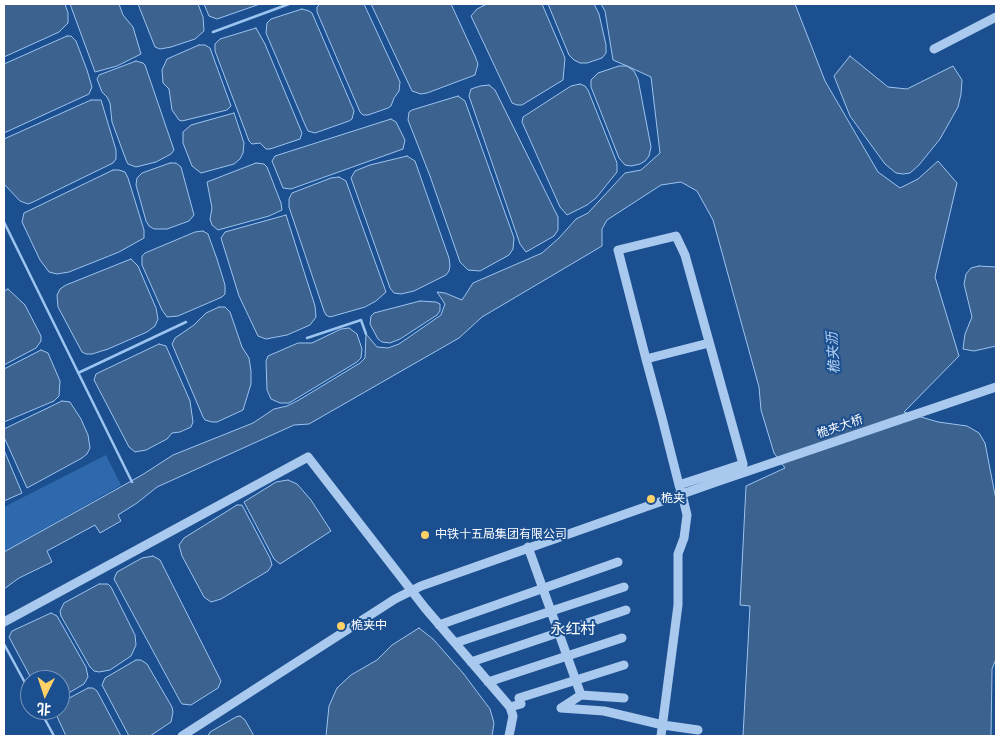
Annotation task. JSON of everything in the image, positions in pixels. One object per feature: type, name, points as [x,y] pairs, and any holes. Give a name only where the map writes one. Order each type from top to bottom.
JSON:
[{"type":"street","points":[[934,49],[996,17]]},
{"type":"street","points":[[182,736],[395,599],[413,590],[680,490],[743,464],[685,255],[676,236],[618,250],[680,490],[687,515],[684,538],[678,554],[678,605],[661,736]]},
{"type":"street","points":[[646,359],[710,343]]},
{"type":"street","name":"桅夹大桥","points":[[680,490],[719,481],[996,387]]},
{"type":"street","points":[[4,622],[308,457],[439,624],[510,708],[513,716],[509,736]]},
{"type":"street","points":[[528,547],[581,695]]},
{"type":"street","points":[[439,624],[618,562]]},
{"type":"street","points":[[455,643],[624,587]]},
{"type":"street","points":[[471,662],[626,610]]},
{"type":"street","points":[[488,682],[622,638]]},
{"type":"street","points":[[510,708],[521,704],[519,698],[624,665]]},
{"type":"street","points":[[624,698],[581,695],[561,708],[604,711],[663,725],[698,730]]},
{"type":"shaded area","points":[[106,455],[121,485],[4,552],[4,507]]},
{"type":"water","points":[[4,4],[65,4],[68,13],[68,23],[59,32],[4,57]]},
{"type":"water","points":[[70,4],[119,4],[123,15],[133,27],[141,54],[117,66],[95,72]]},
{"type":"water","points":[[138,4],[198,4],[203,17],[204,31],[195,39],[171,47],[160,49],[155,47]]},
{"type":"water","points":[[204,4],[260,4],[217,19],[209,16]]},
{"type":"water","points":[[320,4],[364,4],[400,82],[399,91],[391,106],[368,115],[363,115],[360,112],[317,12],[317,7]]},
{"type":"water","points":[[371,4],[451,4],[478,64],[475,75],[427,93],[421,94],[412,91]]},
{"type":"water","points":[[487,4],[542,4],[565,58],[563,80],[522,105],[512,103],[471,16],[477,9]]},
{"type":"water","points":[[548,4],[594,4],[599,14],[606,45],[606,53],[602,58],[587,63],[580,63],[569,55]]},
{"type":"water","name":"桅夹沥","points":[[601,4],[795,4],[825,81],[878,172],[900,188],[918,179],[938,161],[957,183],[935,277],[959,356],[904,412],[938,422],[967,426],[979,433],[985,443],[996,500],[996,659],[992,669],[991,736],[743,736],[750,606],[740,605],[746,486],[785,468],[774,453],[761,410],[759,387],[713,220],[697,191],[681,182],[661,185],[607,220],[602,229],[602,246],[482,317],[459,338],[309,424],[294,425],[157,487],[118,515],[121,521],[100,533],[95,525],[47,551],[52,562],[19,578],[4,589],[4,552],[142,475],[173,455],[253,423],[274,409],[287,406],[299,400],[360,363],[365,358],[366,334],[377,347],[388,348],[399,344],[441,315],[445,304],[437,292],[462,300],[473,283],[542,253],[576,219],[588,213],[625,173],[641,170],[660,153],[651,77],[613,60],[605,11]]},
{"type":"water","points":[[302,9],[312,13],[354,111],[352,119],[349,121],[315,133],[308,131],[306,127],[266,33],[267,23],[271,19]]},
{"type":"water","points":[[256,28],[265,44],[302,133],[300,139],[270,149],[266,149],[260,143],[252,144],[249,141],[215,51],[215,44],[220,39]]},
{"type":"water","points":[[67,36],[71,36],[76,41],[87,70],[92,87],[89,94],[4,133],[4,64]]},
{"type":"water","points":[[199,45],[205,45],[210,48],[231,106],[227,110],[182,121],[179,120],[172,110],[169,89],[163,83],[162,70],[167,59]]},
{"type":"water","points":[[850,56],[888,87],[907,89],[953,66],[962,80],[958,107],[940,139],[910,173],[896,173],[885,164],[850,116],[834,76]]},
{"type":"water","points":[[136,61],[145,65],[174,150],[171,154],[156,162],[136,167],[128,164],[126,160],[112,122],[110,103],[102,92],[97,79],[99,75]]},
{"type":"water","points":[[619,66],[627,66],[634,71],[638,79],[651,147],[649,156],[645,161],[631,166],[625,165],[619,158],[591,87],[591,80],[598,73]]},
{"type":"water","points":[[580,84],[588,90],[617,163],[617,172],[596,198],[567,215],[560,207],[522,122],[523,117],[571,86]]},
{"type":"water","points":[[489,85],[495,90],[558,217],[558,230],[554,236],[526,252],[520,244],[469,96],[471,89]]},
{"type":"water","points":[[458,96],[465,101],[514,238],[513,249],[509,255],[480,271],[468,270],[460,262],[408,120],[409,112],[412,110]]},
{"type":"water","points":[[91,100],[101,100],[116,150],[116,159],[113,163],[33,202],[28,204],[20,201],[4,184],[4,139]]},
{"type":"water","points":[[234,113],[244,143],[240,159],[234,164],[201,173],[192,166],[183,143],[183,132],[191,125]]},
{"type":"water","points":[[391,119],[396,122],[405,140],[403,149],[291,189],[283,188],[272,161],[275,156]]},
{"type":"water","points":[[407,156],[415,161],[449,258],[450,266],[446,275],[414,291],[401,294],[394,293],[390,288],[351,178],[355,171],[370,165]]},
{"type":"water","points":[[170,163],[176,163],[181,167],[194,215],[189,221],[167,229],[154,229],[146,221],[136,185],[137,178],[142,173]]},
{"type":"water","points":[[256,163],[264,164],[267,167],[282,210],[269,216],[218,230],[212,225],[210,219],[212,208],[207,182]]},
{"type":"water","points":[[113,170],[125,172],[128,178],[144,230],[144,238],[119,252],[69,272],[57,274],[49,272],[40,260],[22,222],[24,213]]},
{"type":"water","points":[[339,177],[346,181],[386,292],[376,301],[365,307],[330,317],[324,311],[289,207],[289,199],[292,193],[331,178]]},
{"type":"water","points":[[286,215],[315,306],[316,317],[310,325],[287,335],[266,339],[258,336],[239,296],[221,238],[225,232]]},
{"type":"water","points":[[203,231],[208,234],[217,259],[225,285],[225,294],[178,316],[167,317],[142,265],[142,256],[195,232]]},
{"type":"water","points":[[131,259],[138,266],[156,308],[158,319],[155,326],[147,332],[108,349],[92,354],[82,352],[58,307],[57,295],[60,289]]},
{"type":"water","points":[[979,266],[996,267],[996,346],[974,351],[963,349],[965,334],[972,317],[964,284],[966,274],[971,268]]},
{"type":"water","points":[[8,289],[25,305],[41,336],[41,341],[36,348],[4,365],[4,291]]},
{"type":"water","points":[[420,301],[440,304],[440,311],[437,315],[400,339],[390,343],[382,342],[378,339],[370,324],[371,316],[374,313]]},
{"type":"water","points":[[219,307],[225,307],[230,312],[242,347],[249,358],[251,384],[243,410],[217,422],[212,422],[205,420],[203,417],[172,344],[175,338],[194,325],[206,313]]},
{"type":"water","points":[[349,328],[357,334],[362,349],[361,358],[357,362],[289,403],[280,403],[271,399],[267,390],[266,361],[268,356],[298,343],[312,343],[341,329]]},
{"type":"water","points":[[159,344],[166,346],[190,401],[193,422],[191,427],[172,433],[167,439],[146,450],[135,452],[129,447],[94,380],[96,374]]},
{"type":"water","points":[[41,350],[48,353],[60,381],[59,396],[54,401],[4,422],[4,369]]},
{"type":"water","points":[[62,401],[70,402],[81,419],[88,435],[90,448],[82,458],[27,488],[4,437],[4,429]]},
{"type":"water","points":[[4,450],[22,493],[4,501]]},
{"type":"water","points":[[288,480],[297,484],[311,500],[331,531],[280,564],[274,559],[244,502],[276,482]]},
{"type":"water","points":[[237,505],[242,505],[272,565],[268,571],[221,599],[211,602],[204,597],[182,556],[179,545],[184,538]]},
{"type":"water","points":[[153,556],[160,560],[221,681],[218,688],[191,705],[182,704],[180,701],[114,579],[117,572],[142,558]]},
{"type":"water","points":[[99,584],[108,584],[111,587],[135,635],[136,645],[131,656],[110,670],[99,672],[94,671],[90,667],[60,611],[64,603]]},
{"type":"water","points":[[51,613],[57,616],[86,667],[88,677],[84,684],[70,692],[70,670],[27,670],[9,637],[12,631]]},
{"type":"water","points":[[419,628],[433,639],[463,673],[490,709],[494,723],[492,736],[326,736],[329,706],[337,688],[351,675],[377,660],[392,645]]},
{"type":"water","points":[[136,660],[141,660],[147,664],[172,707],[173,712],[171,722],[150,736],[129,736],[102,685],[105,678]]},
{"type":"water","points":[[88,688],[93,688],[97,691],[121,736],[66,736],[59,720],[70,720],[70,698]]},
{"type":"water","points":[[240,716],[245,720],[254,736],[208,736],[210,732]]},
{"type":"waterway","points":[[213,32],[289,4]]},
{"type":"waterway","points":[[4,222],[132,482]]},
{"type":"waterway","points":[[307,338],[361,320],[366,334]]},
{"type":"waterway","points":[[78,373],[186,322]]},
{"type":"waterway","points":[[4,644],[20,674]]},
{"type":"waterway","points":[[45,720],[54,736]]},
{"type":"place","name":"桅夹","points":[[651,499]]},
{"type":"place","name":"中铁十五局集团有限公司","points":[[425,535]]},
{"type":"place","name":"桅夹中","points":[[341,626]]},
{"type":"district","name":"永红村","points":[[573,630]]}]
